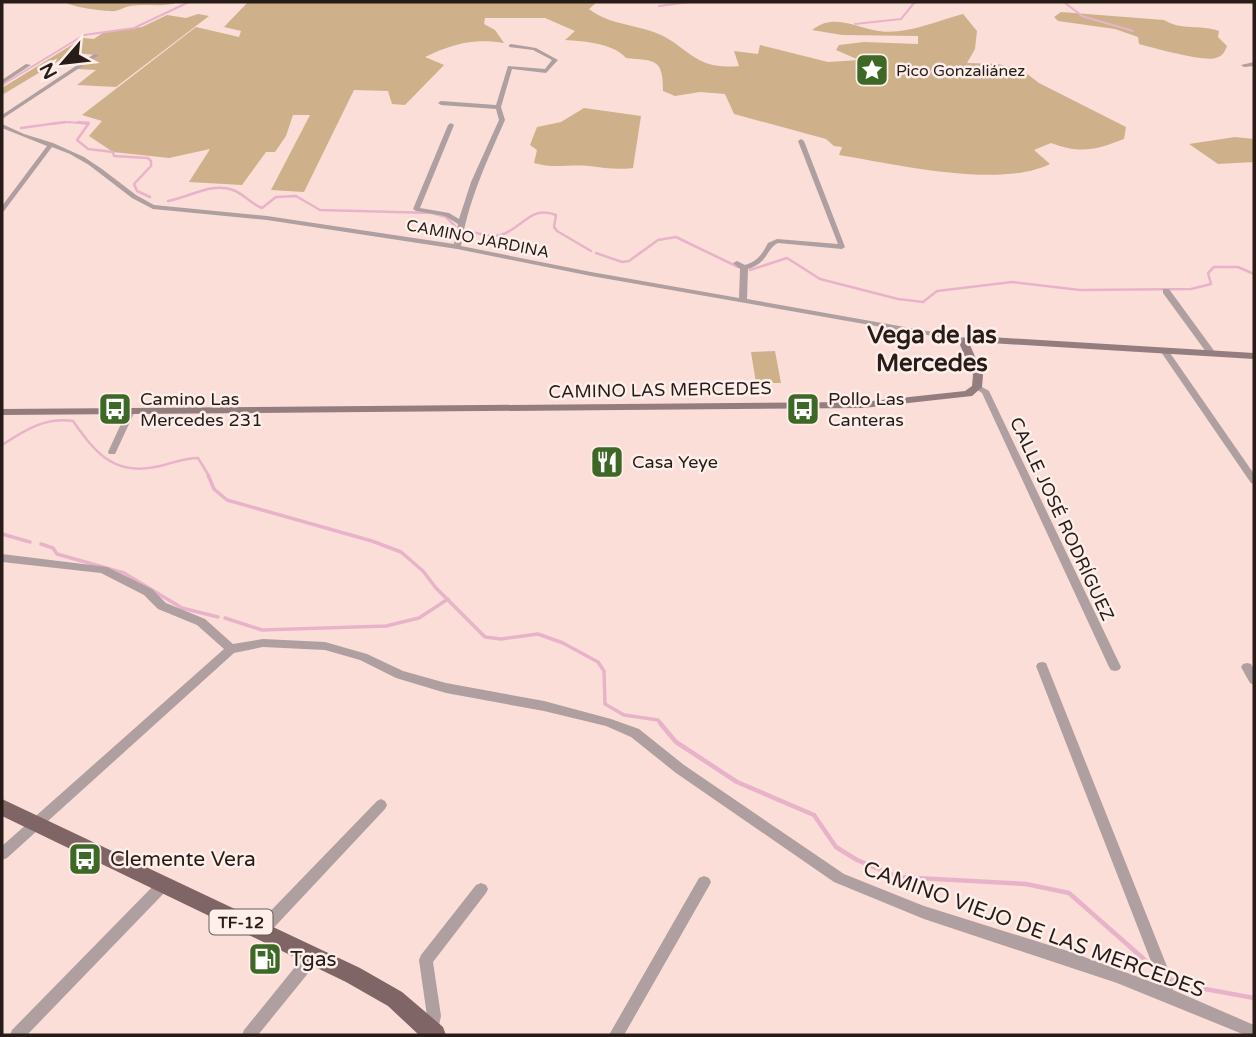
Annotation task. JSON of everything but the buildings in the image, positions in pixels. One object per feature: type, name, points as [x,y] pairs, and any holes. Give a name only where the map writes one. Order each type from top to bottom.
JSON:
[{"type":"main road","points":[[977,387],[978,375],[965,345],[967,341],[1254,356]]},
{"type":"main road","name":"CAMINO LAS MERCEDES","points":[[2,412],[863,405],[968,394],[977,387]]},
{"type":"main road","name":"TF-12","points":[[2,807],[313,956],[395,999],[432,1034]]},
{"type":"street","points":[[457,247],[460,222],[502,120],[498,107],[510,67],[546,71],[555,60],[534,49],[511,46]]},
{"type":"street","points":[[2,117],[96,55]]},
{"type":"street","points":[[1244,65],[1254,64]]},
{"type":"street","points":[[2,82],[29,65]]},
{"type":"street","points":[[441,103],[498,107]]},
{"type":"street","points":[[451,125],[416,209],[447,214],[460,222]]},
{"type":"street","name":"CAMINO JARDINA","points":[[2,126],[51,144],[98,167],[121,188],[153,207],[267,218],[457,247],[591,274],[967,341]]},
{"type":"street","points":[[743,300],[740,266],[757,264],[764,258],[770,244],[777,241],[842,247],[801,141]]},
{"type":"street","points":[[2,210],[51,144]]},
{"type":"street","points":[[1166,291],[1212,354]]},
{"type":"street","points":[[1166,352],[1254,481]]},
{"type":"street","name":"CALLE JOSÉ RODRÍGUEZ","points":[[977,387],[985,391],[1115,667]]},
{"type":"street","points":[[112,452],[131,411]]},
{"type":"street","points":[[2,558],[103,570],[148,592],[162,606],[201,622],[231,649],[2,854]]},
{"type":"street","name":"CAMINO VIEJO DE LAS MERCEDES","points":[[231,649],[263,643],[325,646],[363,657],[400,675],[446,688],[544,706],[607,722],[635,733],[680,769],[839,878],[976,931],[1166,989],[1254,1032]]},
{"type":"street","points":[[1042,666],[1161,969],[1166,989]]},
{"type":"street","points":[[1247,667],[1254,680]]},
{"type":"street","points":[[261,931],[381,805]]},
{"type":"street","points":[[616,1035],[704,882]]},
{"type":"street","points":[[17,1035],[163,885]]},
{"type":"street","points":[[432,1034],[434,1016],[426,960],[481,889]]},
{"type":"street","points":[[249,1035],[313,956]]},
{"type":"shaded area","points":[[179,2],[130,6],[111,11],[75,6],[67,3]]},
{"type":"shaded area","points":[[248,2],[597,2],[589,9],[597,15],[656,33],[700,60],[727,67],[739,66],[734,51],[758,54],[760,45],[828,62],[859,60],[836,50],[839,45],[864,42],[918,44],[918,36],[842,35],[812,30],[819,25],[834,22],[884,32],[896,31],[963,14],[977,31],[975,49],[967,63],[998,64],[1022,70],[1039,83],[1126,127],[1124,139],[1105,146],[1071,149],[1051,143],[1034,150],[1050,164],[1029,171],[976,175],[888,164],[839,155],[842,147],[834,146],[826,139],[734,114],[725,94],[700,92],[675,96],[663,91],[661,72],[655,63],[626,58],[614,49],[597,44],[565,40],[575,31],[545,18],[485,18],[484,24],[495,30],[504,43],[463,43],[425,57],[444,65],[405,105],[392,104],[388,91],[354,90],[304,192],[271,190],[310,115],[293,115],[286,136],[275,152],[266,152],[242,185],[189,182],[210,149],[169,158],[113,152],[89,136],[102,121],[82,115],[196,27],[239,37],[241,31],[224,27]]},
{"type":"shaded area","points":[[1061,12],[1164,20],[1177,25],[1212,29],[1219,31],[1218,37],[1227,46],[1222,55],[1210,59],[1179,54],[1139,44],[1138,37],[1115,29],[1058,21],[1054,17]]},
{"type":"shaded area","points":[[198,14],[209,16],[116,87],[77,85],[96,70],[77,69],[98,55],[72,53],[2,95],[2,88],[83,38],[94,39],[104,32],[142,27],[167,15],[186,18]]},
{"type":"shaded area","points":[[584,108],[641,116],[633,168],[534,163],[537,150],[530,145],[537,127],[561,122]]},
{"type":"shaded area","points":[[1235,137],[1254,139],[1254,162],[1218,164],[1189,144]]},
{"type":"shaded area","points":[[775,351],[781,383],[756,383],[751,352]]},
{"type":"waterway","points":[[2,85],[84,35],[134,28],[189,2]]},
{"type":"waterway","points":[[659,6],[690,2]]},
{"type":"waterway","points":[[855,24],[901,19],[914,3],[919,2]]},
{"type":"waterway","points":[[1064,2],[1082,16],[1133,31]]},
{"type":"waterway","points":[[21,128],[65,122]]},
{"type":"waterway","points":[[78,122],[89,123],[77,140],[88,149],[113,152],[114,156],[148,158],[151,161],[151,166],[134,184],[137,191],[150,197]]},
{"type":"waterway","points":[[51,124],[88,124]]},
{"type":"waterway","points":[[168,201],[209,189],[225,188],[237,192],[262,208],[276,197],[296,196],[320,210],[432,213],[446,217],[455,226]]},
{"type":"waterway","points":[[467,230],[497,236],[509,232],[533,215],[547,213],[556,215],[554,227],[557,231],[591,251]]},
{"type":"waterway","points":[[596,253],[622,262],[629,261],[658,240],[676,237],[738,267]]},
{"type":"waterway","points":[[750,270],[787,258],[820,279],[898,299],[923,302],[937,291],[1012,282],[1080,290],[1191,289],[1211,284],[1208,273],[1214,267],[1238,267],[1254,274]]},
{"type":"waterway","points":[[2,445],[44,423],[73,421],[99,453],[119,465],[144,469],[198,458],[209,476]]},
{"type":"waterway","points":[[208,475],[214,489],[227,500],[372,541],[401,552],[423,571],[447,599]]},
{"type":"waterway","points":[[2,534],[30,542]]},
{"type":"waterway","points":[[41,544],[53,548],[57,554],[124,573],[182,608],[218,617]]},
{"type":"waterway","points":[[225,618],[262,630],[386,626],[419,618],[447,599]]},
{"type":"waterway","points":[[447,599],[485,637],[501,639],[538,634],[563,643],[598,662],[604,671],[605,704],[624,715],[658,720],[662,725]]},
{"type":"waterway","points":[[660,723],[676,742],[737,782],[814,815],[836,847],[857,860],[898,877],[1026,884],[1069,893],[1154,968]]},
{"type":"waterway","points":[[1166,976],[1178,984],[1254,998]]},
{"type":"place","name":"Pico Gonzaliánez","points":[[872,70]]},
{"type":"place","name":"Camino Las Mercedes 231","points":[[115,409]]},
{"type":"place","name":"Pollo Las Canteras","points":[[803,409]]},
{"type":"place","name":"Casa Yeye","points":[[607,462]]},
{"type":"place","name":"Clemente Vera","points":[[85,859]]},
{"type":"place","name":"Tgas","points":[[265,959]]},
{"type":"district","name":"Vega de las Mercedes","points":[[932,349]]}]
